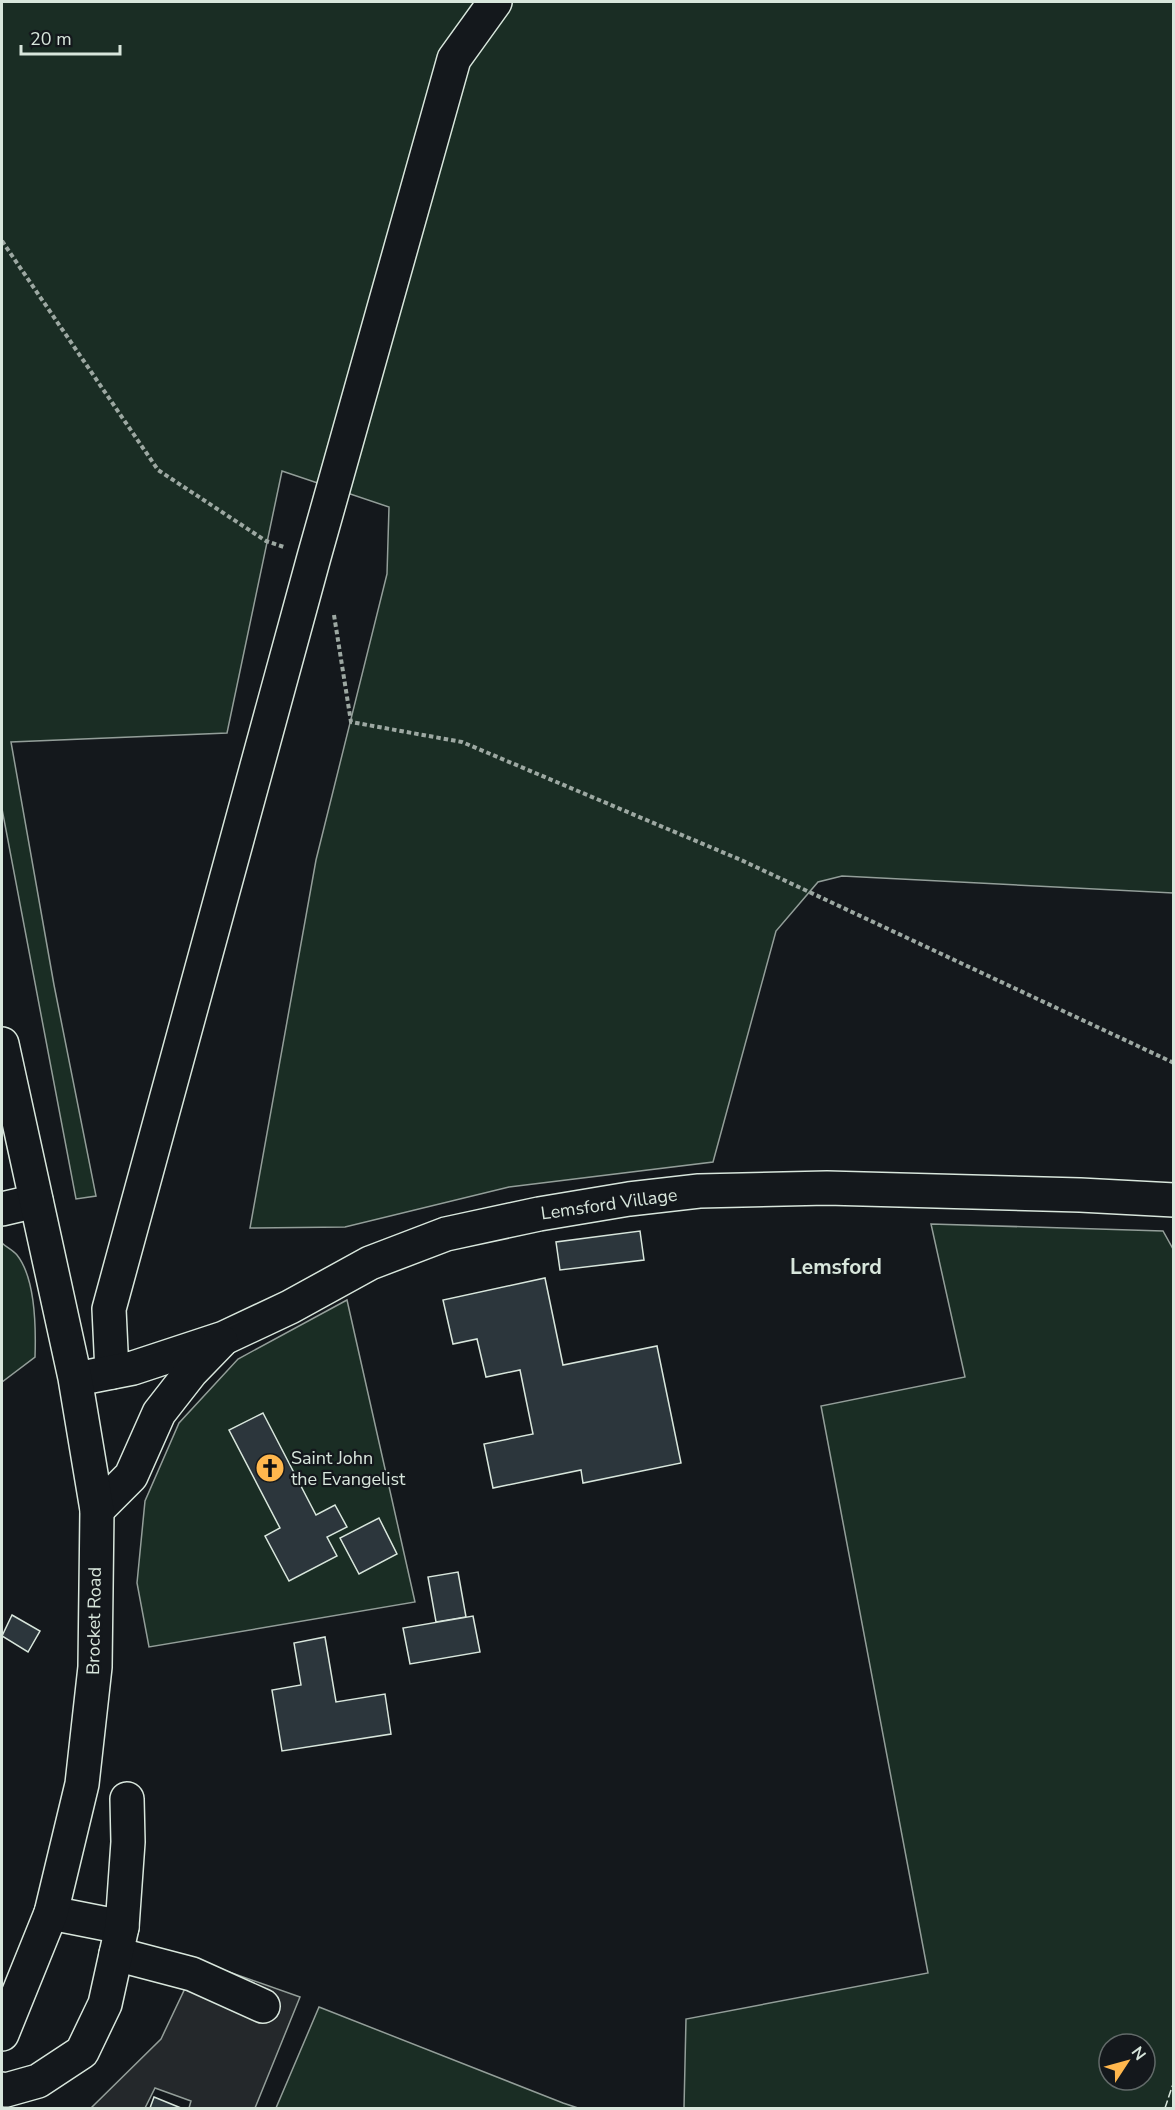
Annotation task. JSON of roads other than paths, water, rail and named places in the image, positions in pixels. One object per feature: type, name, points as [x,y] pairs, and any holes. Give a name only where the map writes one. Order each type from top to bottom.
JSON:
[{"type":"street","points":[[112,1372],[109,1309],[314,557],[454,59],[495,2]]},
{"type":"street","name":"Brocket Road","points":[[2,1044],[75,1378],[97,1510],[95,1667],[82,1784],[51,1913],[2,2034]]},
{"type":"street","name":"Lemsford Village","points":[[75,1378],[133,1368],[224,1338],[290,1307],[370,1263],[446,1234],[539,1214],[629,1199],[699,1191],[827,1188],[1173,1200]]},
{"type":"street","points":[[2,1209],[36,1201]]},
{"type":"street","points":[[97,1510],[131,1476],[159,1413],[191,1372],[224,1338]]},
{"type":"street","points":[[2,2089],[6,2090],[38,2081],[82,2052],[105,2004],[119,1941],[128,1842],[128,1799]]},
{"type":"street","points":[[51,1913],[263,2006]]},
{"type":"place","name":"Saint John the Evangelist","points":[[270,1468]]},
{"type":"district","name":"Lemsford","points":[[836,1267]]}]
